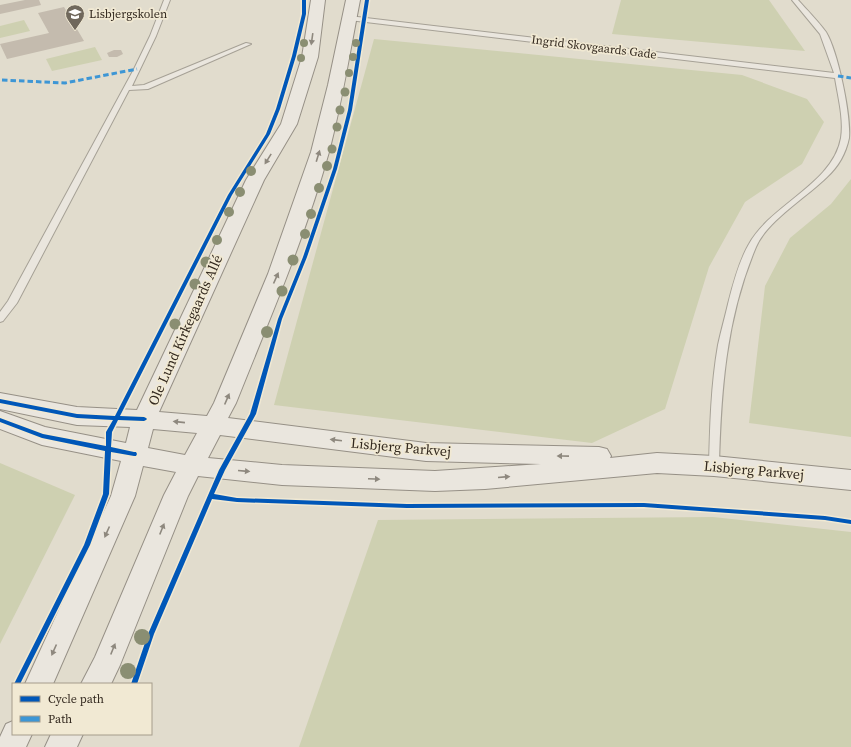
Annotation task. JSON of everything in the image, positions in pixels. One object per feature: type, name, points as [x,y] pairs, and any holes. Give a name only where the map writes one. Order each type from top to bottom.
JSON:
[{"type":"street","name":"Ole Lund Kirkegaards Allé","points":[[39,683],[123,496],[144,419],[232,226],[255,180],[289,124],[310,57],[318,0]]},
{"type":"street","points":[[96,683],[106,665],[176,495],[225,402],[278,274],[320,152],[336,85],[351,9]]},
{"type":"street","name":"Lisbjerg Parkvej","points":[[0,401],[77,416],[144,419],[212,426],[426,452],[617,457],[657,464]]},
{"type":"street","name":"Lisbjerg Parkvej","points":[[0,420],[42,436],[192,466],[282,475],[435,481],[485,479],[657,464],[714,466],[851,480]]},
{"type":"street","points":[[11,747],[16,735]]},
{"type":"street","points":[[60,747],[67,735]]},
{"type":"lane","points":[[0,319],[12,303],[127,88],[153,36],[167,0]]},
{"type":"lane","points":[[714,466],[716,402],[723,346],[738,284],[753,244],[769,223],[825,175],[837,161],[845,138],[845,120],[838,76],[831,52],[822,34],[795,0]]},
{"type":"lane","name":"Ingrid Skovgaards Gade","points":[[351,9],[838,76]]},
{"type":"lane","points":[[127,88],[145,87],[248,44]]},
{"type":"green space","points":[[621,0],[769,0],[805,51],[612,34]]},
{"type":"green space","points":[[24,20],[30,31],[0,38],[0,26]]},
{"type":"green space","points":[[374,39],[742,75],[807,99],[824,122],[802,164],[745,202],[709,267],[665,409],[592,443],[274,405]]},
{"type":"green space","points":[[95,47],[102,60],[52,71],[46,59]]},
{"type":"green space","points":[[851,179],[851,437],[749,423],[765,286],[790,238],[831,204]]},
{"type":"green space","points":[[0,463],[75,495],[0,644]]},
{"type":"green space","points":[[713,517],[851,532],[851,747],[299,747],[378,520]]},
{"type":"building","points":[[25,0],[39,0],[41,5],[0,14],[0,5]]},
{"type":"building","points":[[64,7],[84,41],[7,59],[0,44],[49,33],[38,13]]},
{"type":"building","points":[[114,50],[121,50],[123,54],[117,57],[109,57],[107,53]]},
{"type":"marked path","points":[[2,80],[65,83],[137,69]]},
{"type":"marked path","points":[[838,76],[851,78]]},
{"type":"cycle path","points":[[18,683],[87,545],[106,494],[109,432],[230,195],[268,134],[278,109],[294,56],[304,14],[304,0]]},
{"type":"cycle path","points":[[134,683],[151,634],[222,470],[253,414],[280,319],[305,257],[335,169],[350,110],[367,0]]},
{"type":"cycle path","points":[[0,401],[77,416],[144,419]]},
{"type":"cycle path","points":[[0,420],[42,436],[134,454]]},
{"type":"cycle path","points":[[211,496],[237,500],[407,506],[644,505],[825,518],[851,522]]},
{"type":"place","name":"Lisbjergskolen","points":[[75,31]]}]
